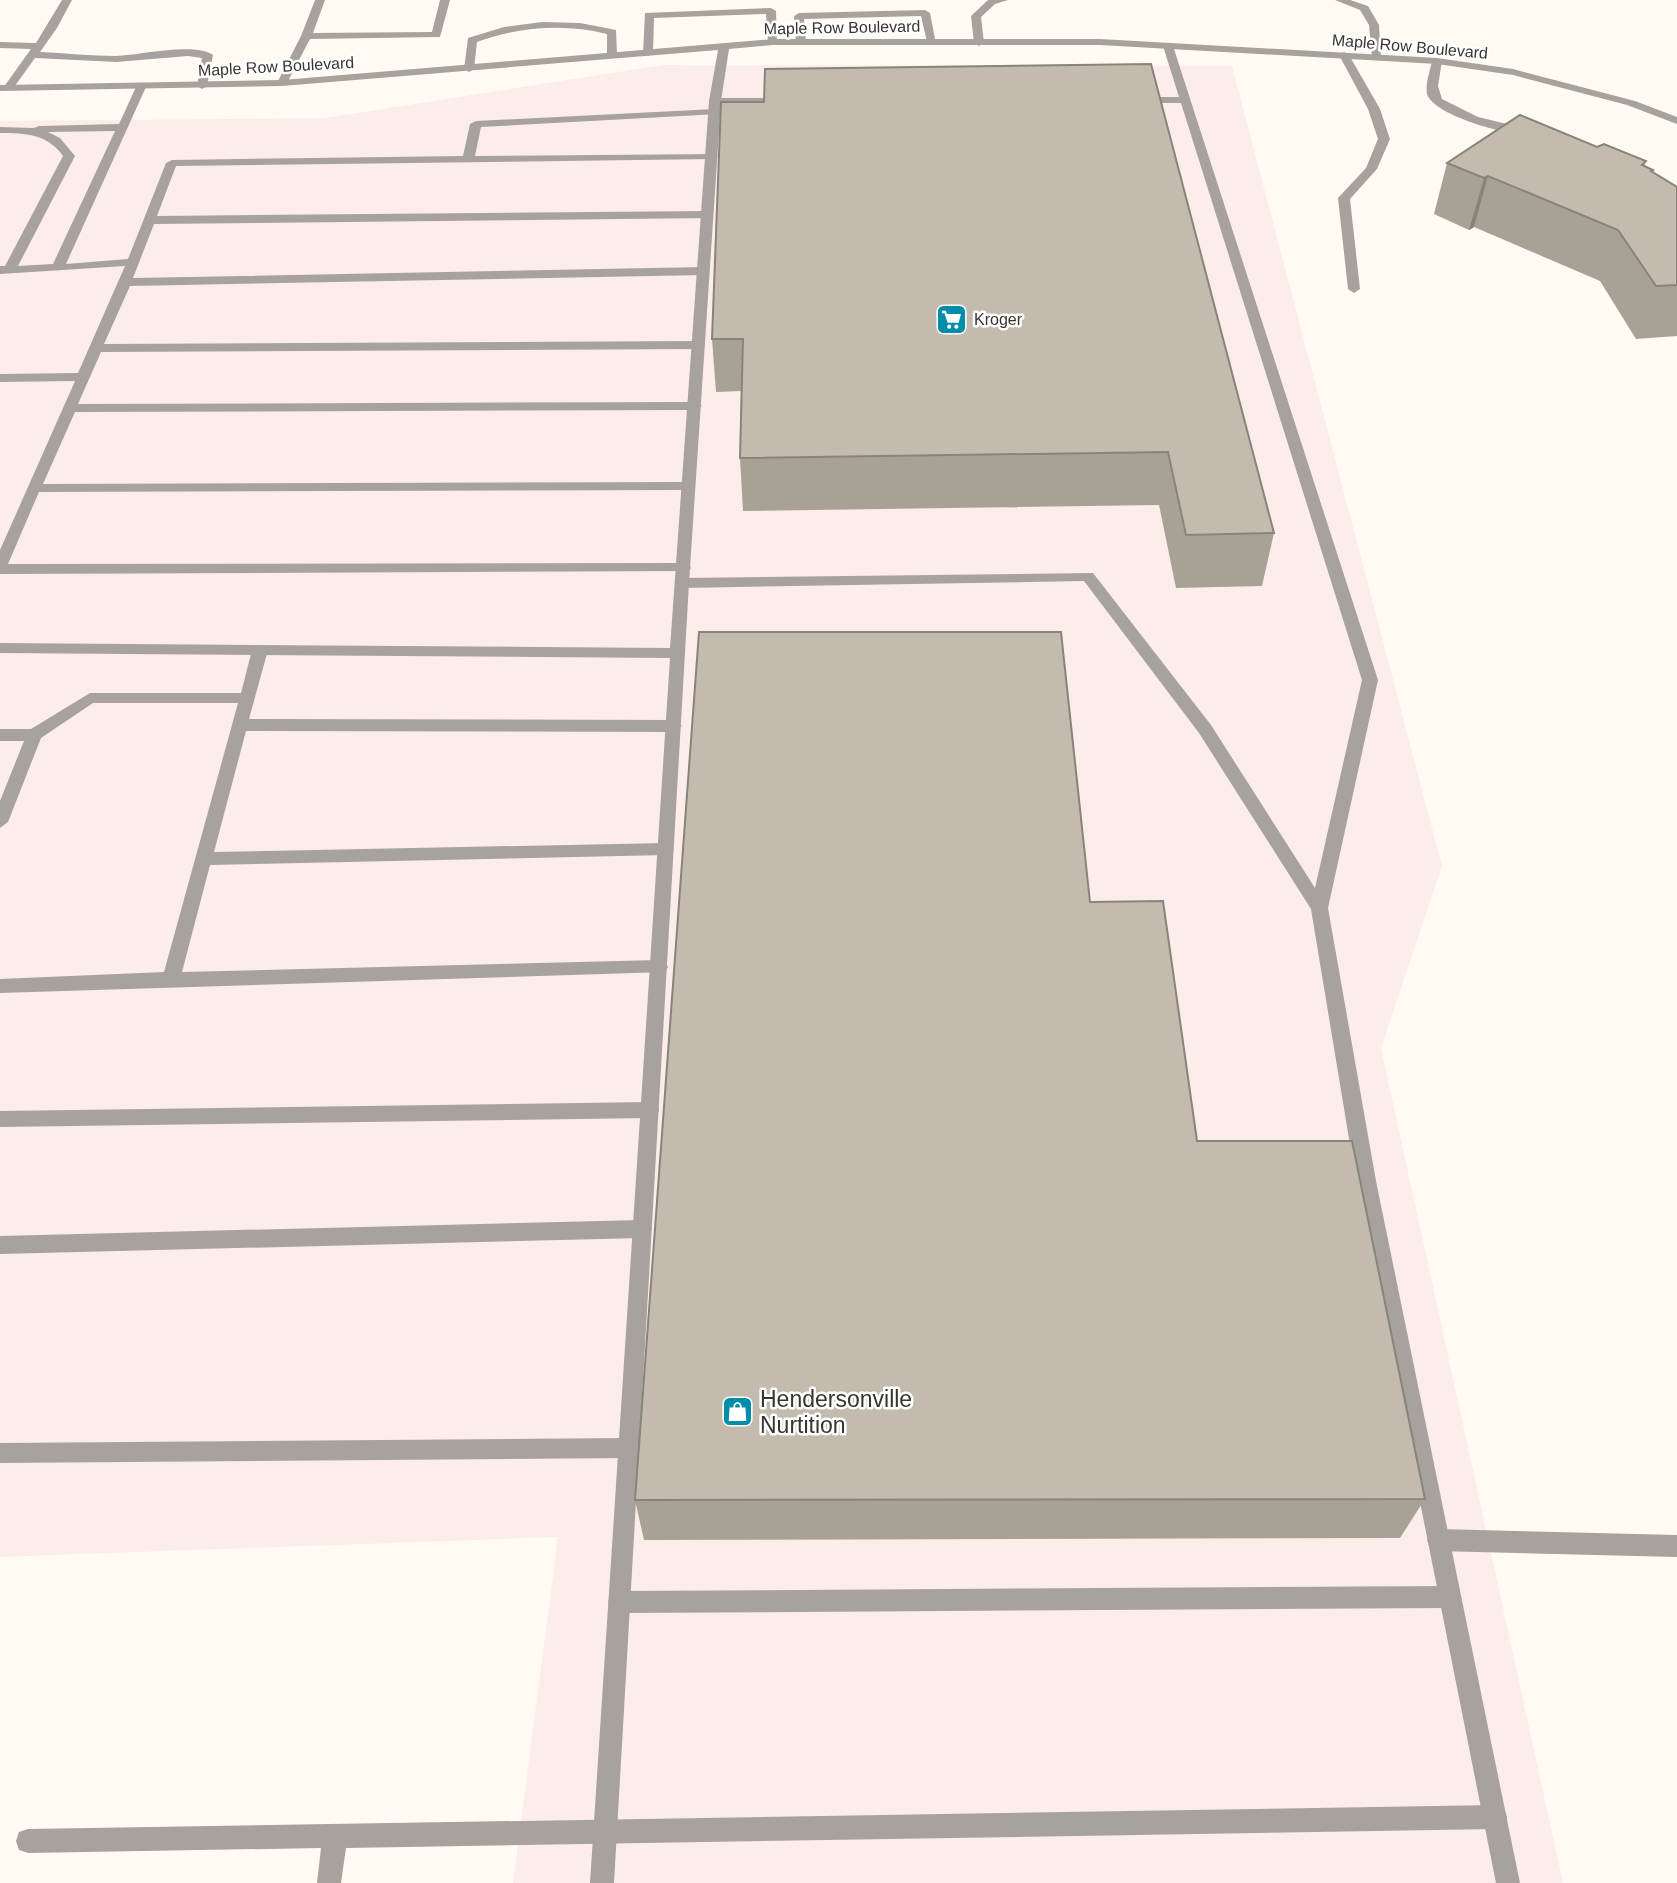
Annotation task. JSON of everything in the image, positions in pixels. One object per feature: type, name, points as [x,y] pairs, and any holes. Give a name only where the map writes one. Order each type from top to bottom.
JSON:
[{"type":"street","points":[[4,88],[37,50],[66,0]]},
{"type":"street","points":[[282,83],[306,36],[320,0]]},
{"type":"street","points":[[306,36],[436,35],[445,0]]},
{"type":"street","points":[[979,43],[976,16],[992,2],[1003,0]]},
{"type":"street","points":[[1340,0],[1364,8],[1374,25],[1377,57]]},
{"type":"street","points":[[648,53],[649,15],[771,11],[773,42]]},
{"type":"street","points":[[801,42],[799,16],[925,13],[932,42]]},
{"type":"street","points":[[469,69],[472,40],[487,33],[526,28],[579,25],[598,27],[612,32],[612,55]]},
{"type":"street","name":"Maple Row Boulevard","points":[[4,88],[282,83],[773,42],[1100,42],[1437,61],[1513,72],[1631,103],[1677,121]]},
{"type":"street","points":[[0,45],[116,59],[188,53],[208,55],[202,86]]},
{"type":"street","points":[[1168,46],[1370,680],[1319,908],[1366,1181],[1508,1883]]},
{"type":"street","points":[[602,1883],[683,576],[715,107],[724,47]]},
{"type":"street","points":[[1344,55],[1374,109],[1384,139],[1371,169],[1345,198],[1354,289]]},
{"type":"street","points":[[1437,61],[1432,93],[1438,105],[1544,136]]},
{"type":"street","points":[[58,268],[141,87]]},
{"type":"street","points":[[1130,100],[1185,100]]},
{"type":"street","points":[[468,159],[476,124],[798,101]]},
{"type":"street","points":[[0,130],[123,127]]},
{"type":"street","points":[[5,270],[69,156],[57,141],[34,130]]},
{"type":"street","points":[[712,156],[172,163],[134,262],[0,568],[683,576],[1088,576],[1205,729],[1319,908]]},
{"type":"street","points":[[150,220],[708,215]]},
{"type":"street","points":[[5,270],[134,262]]},
{"type":"street","points":[[125,282],[704,271]]},
{"type":"street","points":[[96,348],[699,345]]},
{"type":"street","points":[[0,378],[84,377]]},
{"type":"street","points":[[70,408],[695,406]]},
{"type":"street","points":[[35,488],[689,486]]},
{"type":"street","points":[[0,531],[16,531]]},
{"type":"street","points":[[0,648],[678,653]]},
{"type":"street","points":[[171,979],[260,650]]},
{"type":"street","points":[[0,735],[34,735],[90,698],[247,698]]},
{"type":"street","points":[[239,725],[674,726]]},
{"type":"street","points":[[0,822],[34,735]]},
{"type":"street","points":[[203,859],[666,849]]},
{"type":"street","points":[[0,986],[659,967]]},
{"type":"street","points":[[0,1119],[650,1110]]},
{"type":"street","points":[[0,1245],[642,1229]]},
{"type":"street","points":[[0,1453],[629,1448]]},
{"type":"street","points":[[1438,1540],[1677,1546]]},
{"type":"street","points":[[619,1602],[1451,1597]]},
{"type":"street","points":[[27,1840],[1495,1817]]},
{"type":"street","points":[[329,1883],[335,1836]]},
{"type":"shaded area","points":[[663,65],[1232,66],[1442,866],[1381,1048],[1563,1883],[513,1883],[558,1537],[0,1557],[0,121],[325,118]]},
{"type":"building","points":[[1151,64],[1274,533],[1186,535],[1168,452],[740,458],[743,339],[712,339],[721,102],[764,102],[765,69]]},
{"type":"building","points":[[1520,115],[1597,147],[1604,144],[1646,161],[1642,165],[1677,187],[1677,285],[1656,286],[1618,230],[1488,176],[1484,178],[1447,163]]},
{"type":"building","points":[[699,632],[1061,632],[1090,902],[1163,901],[1197,1141],[1352,1141],[1425,1499],[635,1500]]},
{"type":"place","name":"Kroger","points":[[951,319]]},
{"type":"place","name":"Hendersonville Nurtition","points":[[737,1412]]}]
